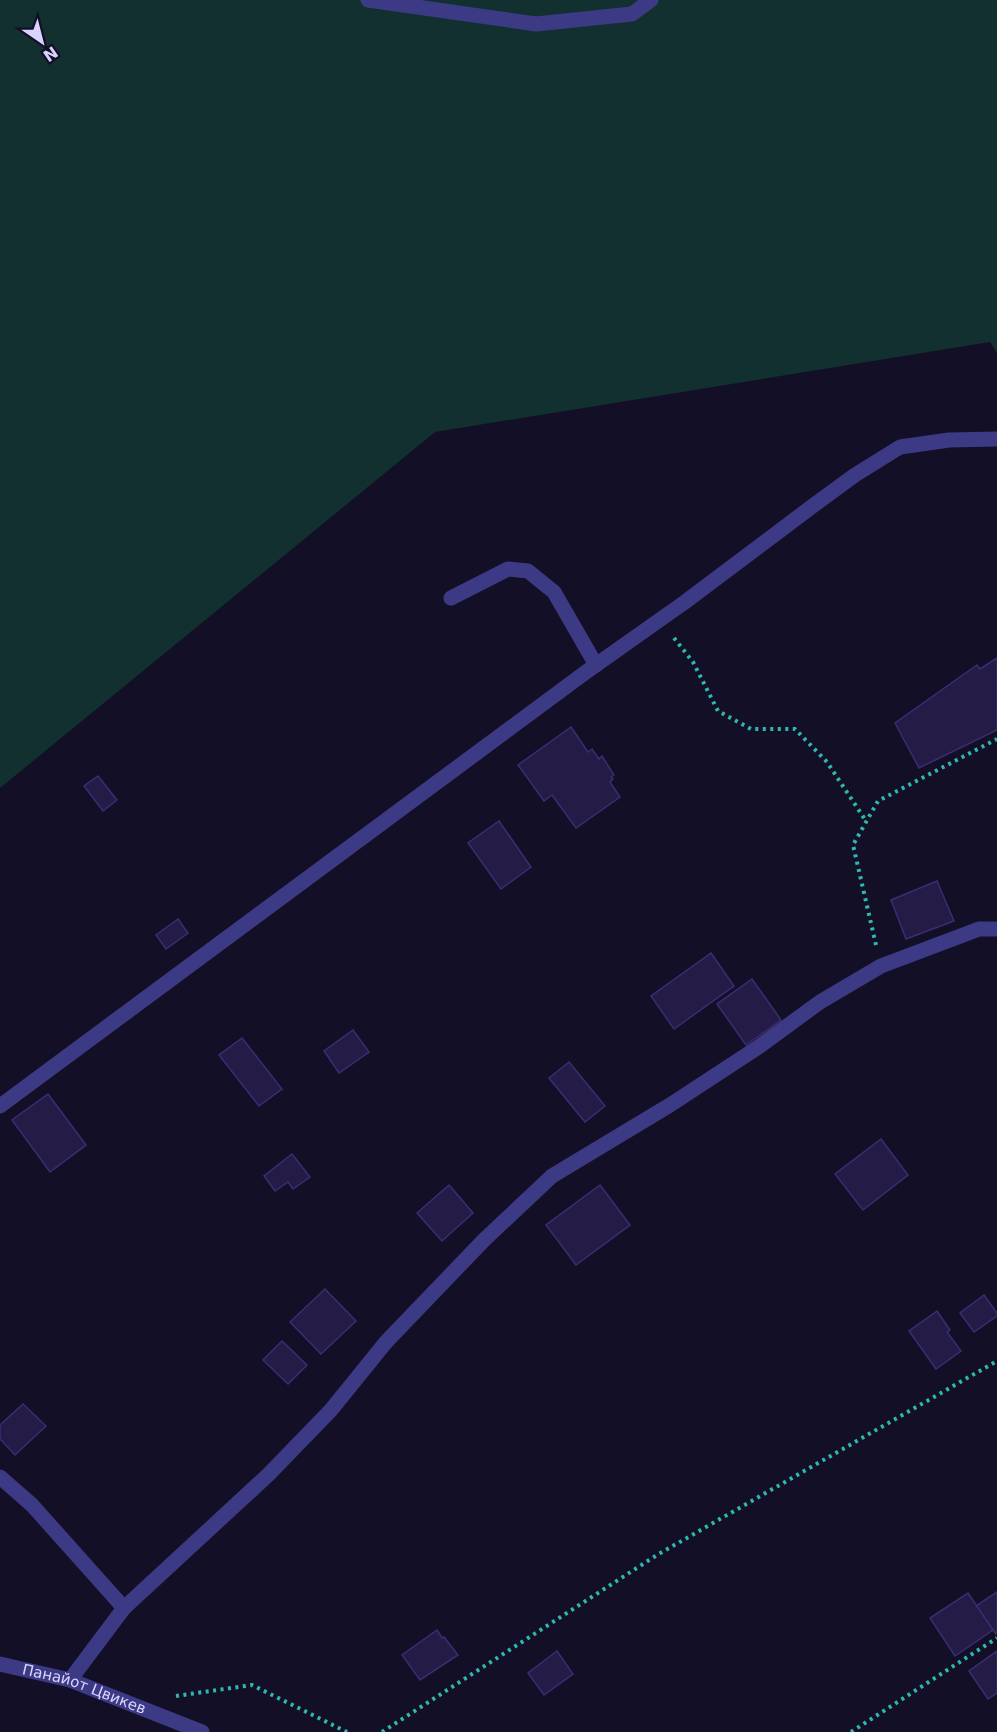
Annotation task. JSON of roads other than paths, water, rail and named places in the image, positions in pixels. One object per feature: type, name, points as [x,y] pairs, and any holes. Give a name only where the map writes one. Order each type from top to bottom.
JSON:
[{"type":"street","points":[[368,0],[536,24],[632,14],[651,0]]},
{"type":"street","points":[[0,1106],[814,504],[900,447],[949,440],[997,439]]},
{"type":"street","points":[[451,598],[508,568],[528,571],[554,592],[596,665]]},
{"type":"street","points":[[70,1680],[124,1608],[268,1475],[331,1410],[386,1342],[484,1240],[552,1176],[670,1105],[758,1048],[820,1002],[880,966],[979,929],[997,929]]},
{"type":"street","points":[[0,1477],[32,1505],[124,1608]]},
{"type":"street","name":"Панайот Цвикев","points":[[0,1664],[70,1680],[202,1732]]}]
